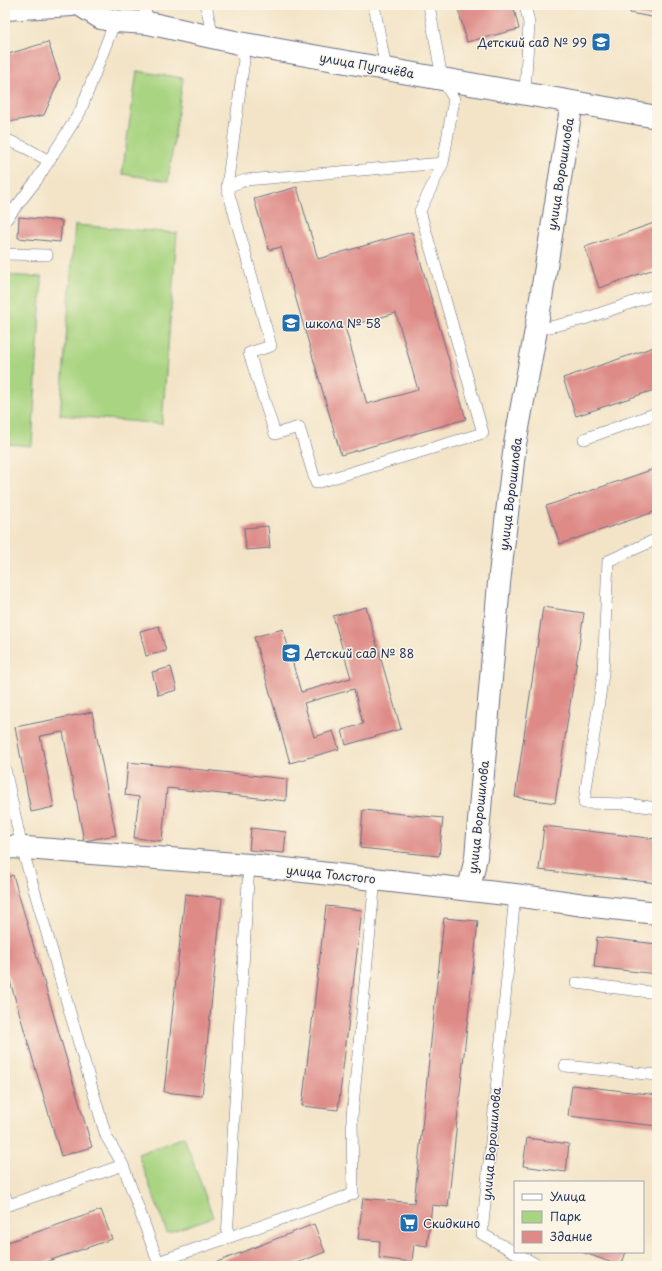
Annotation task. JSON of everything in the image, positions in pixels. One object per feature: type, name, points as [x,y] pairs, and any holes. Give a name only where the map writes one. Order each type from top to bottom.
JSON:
[{"type":"street","points":[[5,9],[72,5]]},
{"type":"street","name":"улица Пугачёва","points":[[80,5],[101,18],[115,21],[146,14],[213,37],[239,43],[657,117]]},
{"type":"street","name":"улица Ворошилова","points":[[469,889],[476,857],[499,583],[515,444],[536,330],[572,102]]},
{"type":"street","name":"улица Толстого","points":[[13,848],[249,865],[469,889],[584,905],[657,913]]},
{"type":"lane","points":[[206,5],[213,37]]},
{"type":"lane","points":[[374,5],[386,69]]},
{"type":"lane","points":[[239,43],[244,60],[227,187],[271,346],[249,353],[275,434],[299,427],[316,483],[483,433],[420,211],[443,163],[454,99],[442,78],[430,5]]},
{"type":"lane","points":[[525,5],[529,23],[525,94]]},
{"type":"lane","points":[[5,221],[36,181],[80,112],[115,21]]},
{"type":"lane","points":[[5,139],[26,148],[49,161]]},
{"type":"lane","points":[[227,187],[245,180],[443,163]]},
{"type":"lane","points":[[5,254],[47,255]]},
{"type":"lane","points":[[536,330],[581,320],[657,294]]},
{"type":"lane","points":[[584,439],[657,413]]},
{"type":"lane","points":[[657,540],[608,561],[603,674],[584,803],[627,804],[657,808]]},
{"type":"lane","points":[[5,770],[13,848],[106,1136],[123,1165],[158,1262],[353,1194],[352,1116],[374,879]]},
{"type":"lane","points":[[227,1238],[249,865]]},
{"type":"lane","name":"улица Ворошилова","points":[[514,1252],[482,1234],[515,895]]},
{"type":"lane","points":[[576,982],[657,993]]},
{"type":"lane","points":[[564,1066],[657,1075]]},
{"type":"lane","points":[[5,1196],[9,1205],[123,1165]]},
{"type":"lane","name":"улица Ворошилова","points":[[516,1253],[539,1266]]},
{"type":"green space","points":[[137,71],[183,78],[168,181],[122,174]]},
{"type":"green space","points":[[75,225],[177,233],[162,424],[60,415]]},
{"type":"green space","points":[[5,275],[42,277],[32,446],[5,444]]},
{"type":"green space","points":[[184,1137],[213,1217],[167,1233],[138,1154]]},
{"type":"building","points":[[457,5],[513,5],[519,29],[467,42]]},
{"type":"building","points":[[632,5],[657,5],[657,18],[630,13]]},
{"type":"building","points":[[48,42],[60,78],[44,115],[5,123],[5,69],[8,68],[5,55]]},
{"type":"building","points":[[297,187],[318,259],[412,232],[466,419],[341,455],[281,247],[269,250],[254,199]],"holes":[[[396,313],[418,390],[367,404],[345,327]]]},
{"type":"building","points":[[19,217],[62,221],[60,242],[18,238]]},
{"type":"building","points":[[657,222],[657,268],[599,288],[585,247]]},
{"type":"building","points":[[657,346],[657,389],[576,416],[563,378]]},
{"type":"building","points":[[657,468],[657,511],[560,544],[546,506]]},
{"type":"building","points":[[268,526],[270,548],[246,550],[244,528]]},
{"type":"building","points":[[366,607],[401,729],[346,745],[342,730],[363,724],[354,689],[304,703],[314,737],[333,731],[339,749],[290,763],[254,637],[283,629],[301,692],[351,678],[333,616]]},
{"type":"building","points":[[543,607],[584,613],[555,803],[515,797]]},
{"type":"building","points":[[159,626],[166,651],[146,656],[140,631]]},
{"type":"building","points":[[171,667],[177,690],[158,695],[152,672]]},
{"type":"building","points":[[92,712],[116,835],[84,841],[63,732],[40,736],[54,807],[31,812],[15,727]]},
{"type":"building","points":[[128,762],[287,779],[286,801],[167,788],[162,841],[134,838],[139,797],[125,795]]},
{"type":"building","points":[[363,810],[443,818],[439,856],[360,848]]},
{"type":"building","points":[[544,826],[657,839],[657,883],[539,870]]},
{"type":"building","points":[[251,828],[286,832],[284,853],[249,850]]},
{"type":"building","points":[[13,875],[92,1147],[61,1156],[5,964],[5,878]]},
{"type":"building","points":[[185,894],[222,898],[202,1096],[164,1092]]},
{"type":"building","points":[[326,906],[362,910],[338,1110],[302,1106]]},
{"type":"building","points":[[444,918],[478,921],[448,1207],[432,1205],[427,1246],[414,1244],[412,1262],[379,1258],[380,1241],[358,1239],[363,1198],[414,1203]]},
{"type":"building","points":[[597,937],[657,944],[657,974],[594,967]]},
{"type":"building","points":[[572,1085],[657,1095],[657,1126],[568,1116]]},
{"type":"building","points":[[527,1138],[569,1144],[566,1172],[523,1166]]},
{"type":"building","points":[[101,1210],[112,1239],[34,1266],[5,1266],[5,1243]]},
{"type":"building","points":[[314,1224],[325,1252],[289,1266],[207,1266]]},
{"type":"building","points":[[585,1253],[626,1253],[621,1266]]},
{"type":"place","name":"Детский сад № 99","points":[[601,42]]},
{"type":"place","name":"школа № 58","points":[[291,323]]},
{"type":"place","name":"Детский сад № 88","points":[[291,653]]},
{"type":"place","name":"Скидкино","points":[[409,1223]]}]
